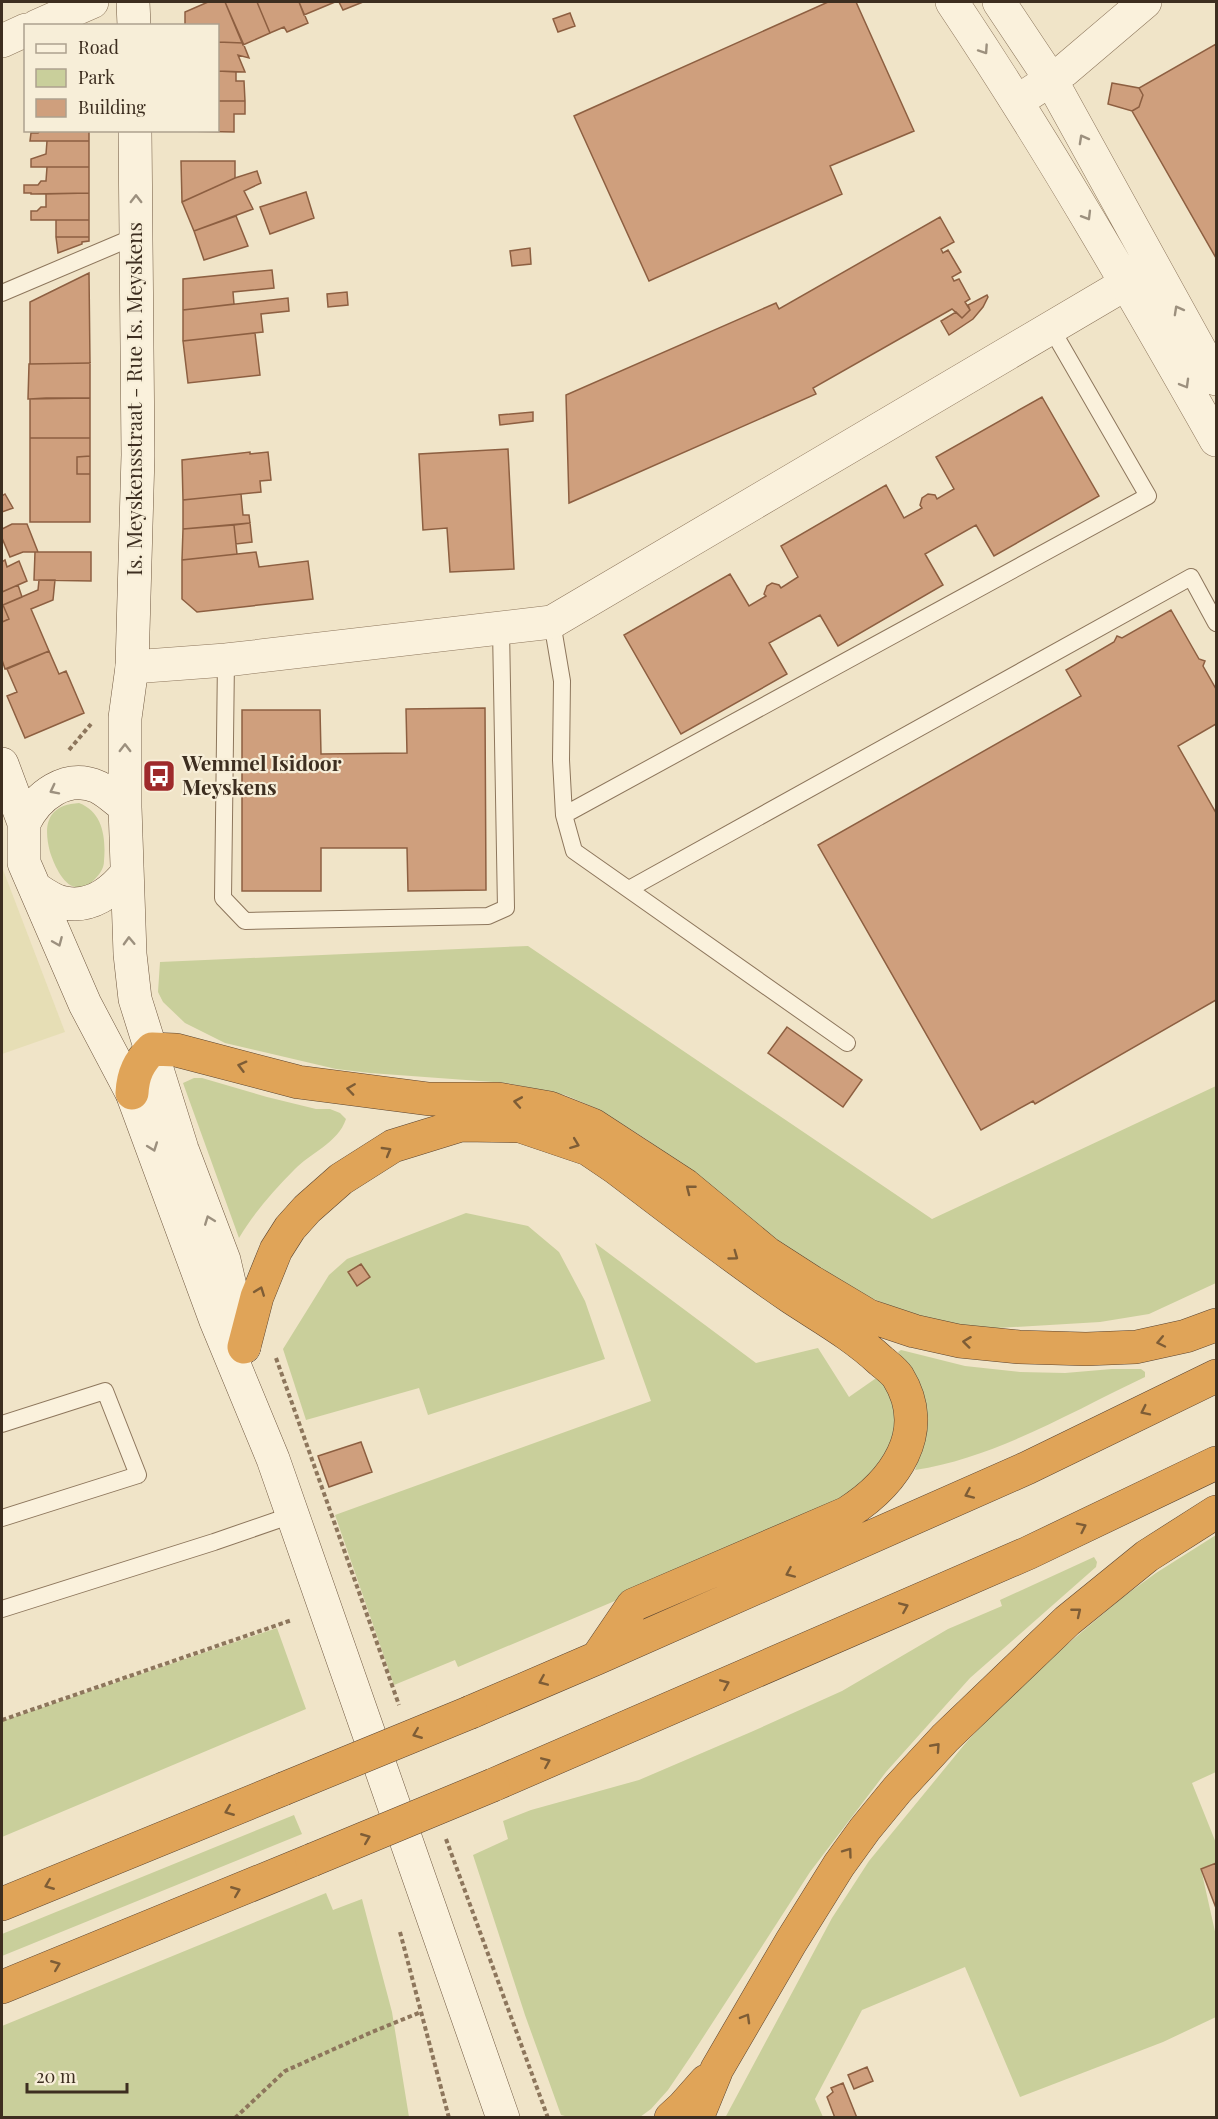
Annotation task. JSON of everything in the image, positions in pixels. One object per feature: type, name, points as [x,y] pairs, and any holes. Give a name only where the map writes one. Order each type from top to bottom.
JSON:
[{"type":"highway","points":[[132,1093],[132,1080],[140,1062],[152,1049],[176,1050],[298,1082],[429,1099],[498,1099],[550,1108],[593,1125],[685,1185],[767,1252],[812,1282],[869,1316],[914,1331],[958,1341],[1009,1346],[1086,1349],[1136,1347],[1186,1336],[1216,1325]]},
{"type":"highway","points":[[244,1347],[257,1298],[276,1250],[290,1228],[307,1209],[341,1179],[393,1146],[438,1131],[461,1125],[520,1126],[588,1149],[791,1298],[858,1340],[897,1375],[908,1398],[910,1435],[903,1457],[868,1500],[847,1513],[633,1605],[597,1658]]},
{"type":"highway","points":[[2,1904],[597,1658],[1027,1468],[1216,1376]]},
{"type":"highway","points":[[2,1987],[493,1785],[1028,1553],[1216,1462]]},
{"type":"highway","points":[[697,2118],[717,2068],[791,1942],[839,1865],[897,1790],[945,1738],[1067,1621],[1147,1556],[1216,1512]]},
{"type":"highway","points":[[671,2118],[717,2068]]},
{"type":"main road","points":[[42,24],[92,2]]},
{"type":"main road","points":[[133,2],[134,24]]},
{"type":"main road","points":[[952,2],[1018,101],[1127,283],[1216,440]]},
{"type":"main road","points":[[999,2],[1051,80],[1216,379]]},
{"type":"main road","points":[[1018,101],[1051,80],[1145,2]]},
{"type":"main road","points":[[2,41],[24,31]]},
{"type":"main road","name":"Is. Meyskensstraat - Rue Is. Meyskens","points":[[135,132],[138,455],[132,667],[125,718],[125,807],[130,954],[135,999],[182,1149],[224,1260],[273,1459]]},
{"type":"main road","points":[[132,667],[226,660],[552,622],[1127,283]]},
{"type":"main road","points":[[2,764],[24,823],[24,863],[85,1004],[132,1093],[216,1321],[273,1459],[503,2118]]},
{"type":"main road","points":[[24,823],[31,810],[46,793],[62,785],[81,783],[95,786],[125,807]]},
{"type":"main road","points":[[35,888],[64,903],[81,903],[99,898],[115,888],[127,873]]},
{"type":"lane","points":[[2,293],[136,236]]},
{"type":"lane","points":[[564,814],[1148,496],[1051,328]]},
{"type":"lane","points":[[629,890],[1191,577],[1216,622]]},
{"type":"lane","points":[[552,622],[562,681],[561,760],[564,814],[574,851],[847,1043]]},
{"type":"lane","points":[[226,660],[223,898],[245,921],[488,916],[506,908],[501,628]]},
{"type":"lane","points":[[2,1424],[105,1391],[138,1475],[2,1518]]},
{"type":"lane","points":[[2,1609],[292,1515]]},
{"type":"path","points":[[68,751],[96,719]]},
{"type":"path","points":[[2,1720],[291,1620]]},
{"type":"path","points":[[235,2118],[285,2071],[421,2013],[449,2118]]},
{"type":"shaded area","points":[[2,867],[65,1032],[2,1054]]},
{"type":"green space","points":[[79,803],[87,807],[98,819],[103,835],[104,852],[103,867],[99,874],[85,886],[77,887],[65,881],[56,867],[50,852],[47,833],[50,818],[54,812],[68,805]]},
{"type":"green space","points":[[528,946],[932,1219],[1216,1086],[1216,1283],[1149,1314],[1100,1322],[981,1329],[929,1319],[861,1294],[791,1251],[646,1139],[598,1109],[565,1095],[507,1083],[336,1069],[225,1043],[185,1023],[163,1002],[158,992],[160,962]]},
{"type":"green space","points":[[194,1078],[202,1078],[316,1109],[330,1109],[340,1113],[346,1119],[337,1135],[300,1164],[279,1186],[257,1211],[239,1238],[183,1083]]},
{"type":"green space","points":[[466,1213],[528,1226],[559,1252],[585,1301],[605,1359],[428,1415],[419,1388],[306,1420],[283,1349],[329,1275],[347,1259]]},
{"type":"green space","points":[[595,1243],[756,1363],[818,1348],[849,1397],[882,1374],[899,1417],[889,1456],[848,1497],[724,1555],[458,1667],[455,1660],[394,1685],[335,1515],[651,1401]]},
{"type":"green space","points":[[901,1350],[965,1366],[1020,1372],[1065,1373],[1141,1369],[1145,1372],[1145,1377],[1004,1444],[945,1464],[915,1470],[919,1458],[903,1359],[898,1352]]},
{"type":"green space","points":[[1216,1535],[1216,1772],[1192,1783],[1216,1843],[1216,1863],[1201,1869],[1216,1936],[1216,2017],[1163,2042],[1020,2097],[965,1967],[862,2010],[815,2099],[823,2117],[725,2118],[832,1918],[869,1861],[964,1745],[1017,1687],[1123,1597]]},
{"type":"green space","points":[[1094,1557],[1097,1562],[1096,1567],[970,1678],[886,1772],[810,1872],[691,2056],[668,2090],[651,2109],[640,2117],[573,2118],[561,2115],[525,2015],[473,1855],[508,1839],[503,1821],[531,1810],[639,1780],[751,1732],[842,1691],[948,1629],[1002,1606],[1000,1600]]},
{"type":"green space","points":[[277,1628],[306,1709],[2,1837],[2,1721]]},
{"type":"green space","points":[[294,1815],[302,1834],[2,1956],[2,1934]]},
{"type":"green space","points":[[326,1893],[333,1910],[362,1899],[392,2012],[409,2117],[2,2117],[2,2026]]},
{"type":"building","points":[[208,2],[225,2],[243,43],[219,42],[219,24],[185,24],[185,12]]},
{"type":"building","points":[[225,2],[257,2],[270,33],[243,45]]},
{"type":"building","points":[[257,2],[299,2],[308,23],[287,32],[284,27],[270,33]]},
{"type":"building","points":[[299,2],[335,2],[304,15]]},
{"type":"building","points":[[339,2],[363,2],[343,10]]},
{"type":"building","points":[[828,2],[856,2],[914,131],[830,166],[842,194],[649,281],[574,116]]},
{"type":"building","points":[[570,13],[575,26],[558,32],[553,19]]},
{"type":"building","points":[[219,42],[243,43],[249,58],[238,55],[245,72],[219,71]]},
{"type":"building","points":[[1216,44],[1216,258],[1132,111],[1139,107],[1143,95],[1139,88]]},
{"type":"building","points":[[219,71],[236,72],[236,81],[244,81],[245,101],[219,101]]},
{"type":"building","points":[[1112,83],[1139,88],[1143,95],[1139,107],[1132,111],[1108,104]]},
{"type":"building","points":[[219,101],[245,101],[245,114],[234,114],[234,132],[219,132]]},
{"type":"building","points":[[89,132],[89,141],[30,141],[31,133]]},
{"type":"building","points":[[47,141],[89,141],[89,167],[31,167],[31,159],[46,154]]},
{"type":"building","points":[[181,161],[235,161],[235,178],[182,202]]},
{"type":"building","points":[[47,167],[89,167],[89,193],[24,193],[24,185],[38,185],[41,181],[46,181]]},
{"type":"building","points":[[257,171],[261,183],[244,191],[253,209],[194,231],[182,202],[235,178]]},
{"type":"building","points":[[306,192],[314,218],[270,234],[260,207]]},
{"type":"building","points":[[89,193],[89,220],[31,220],[31,211],[46,207],[46,194]]},
{"type":"building","points":[[236,216],[248,246],[204,260],[194,231]]},
{"type":"building","points":[[940,217],[954,242],[941,249],[943,253],[948,250],[961,272],[952,277],[954,281],[959,279],[970,299],[965,302],[970,310],[962,318],[952,309],[813,388],[816,394],[569,503],[566,395],[776,303],[779,309]]},
{"type":"building","points":[[56,220],[89,220],[89,237],[56,237]]},
{"type":"building","points":[[56,237],[89,237],[89,241],[58,253]]},
{"type":"building","points":[[530,248],[531,264],[512,266],[510,251]]},
{"type":"building","points":[[272,270],[274,288],[233,292],[234,304],[183,310],[183,279]]},
{"type":"building","points":[[89,273],[90,363],[30,364],[30,302]]},
{"type":"building","points":[[347,292],[348,305],[328,307],[327,294]]},
{"type":"building","points":[[987,295],[983,307],[973,319],[949,335],[941,321],[956,312],[962,318],[970,310],[968,305]]},
{"type":"building","points":[[288,298],[289,311],[261,314],[263,332],[183,341],[183,310]]},
{"type":"building","points":[[255,333],[260,375],[188,383],[183,341]]},
{"type":"building","points":[[90,363],[90,398],[28,399],[29,364]]},
{"type":"building","points":[[1042,397],[1099,496],[994,556],[976,525],[925,554],[943,585],[838,646],[820,615],[769,643],[787,674],[681,734],[624,635],[730,574],[749,606],[766,596],[764,594],[767,586],[772,583],[781,588],[798,577],[781,546],[886,485],[904,518],[922,508],[920,505],[922,498],[928,494],[935,495],[937,499],[954,489],[936,457]]},
{"type":"building","points":[[90,398],[90,438],[30,438],[30,399]]},
{"type":"building","points":[[533,412],[533,421],[500,425],[499,415]]},
{"type":"building","points":[[30,438],[90,438],[90,456],[77,457],[77,474],[90,474],[90,522],[30,522]]},
{"type":"building","points":[[508,449],[514,569],[450,572],[447,528],[423,530],[419,454]]},
{"type":"building","points":[[250,452],[250,454],[268,452],[271,480],[260,481],[261,492],[183,500],[182,460]]},
{"type":"building","points":[[90,456],[90,474],[77,474],[77,457]]},
{"type":"building","points":[[5,494],[13,508],[2,512],[2,496]]},
{"type":"building","points":[[241,494],[243,515],[249,515],[250,523],[183,529],[183,500]]},
{"type":"building","points":[[250,523],[252,542],[236,544],[234,525]]},
{"type":"building","points":[[12,524],[27,524],[38,552],[23,552],[10,557],[2,538],[2,529]]},
{"type":"building","points":[[234,525],[237,554],[182,560],[183,529]]},
{"type":"building","points":[[35,552],[91,552],[91,581],[34,580]]},
{"type":"building","points":[[256,552],[259,567],[308,561],[313,599],[197,612],[182,599],[182,560]]},
{"type":"building","points":[[5,560],[7,567],[19,561],[27,581],[2,592],[2,562]]},
{"type":"building","points":[[39,580],[55,580],[53,600],[31,609],[49,651],[5,669],[2,660],[2,622],[9,619],[3,605],[38,590]]},
{"type":"building","points":[[18,585],[22,597],[3,605],[9,619],[2,622],[2,592]]},
{"type":"building","points":[[1171,610],[1199,659],[1205,661],[1203,666],[1216,689],[1216,724],[1178,746],[1216,813],[1216,1000],[1035,1104],[1033,1101],[981,1130],[818,845],[1081,696],[1066,670],[1114,642],[1117,636],[1122,638]]},
{"type":"building","points":[[49,651],[59,674],[66,671],[84,713],[25,738],[7,696],[17,692],[7,669]]},
{"type":"building","points":[[485,708],[486,890],[408,891],[407,848],[321,848],[321,891],[242,891],[242,710],[320,710],[321,754],[407,753],[406,709]]},
{"type":"building","points":[[787,1027],[862,1080],[843,1107],[768,1053]]},
{"type":"building","points":[[361,1264],[370,1277],[357,1286],[348,1272]]},
{"type":"building","points":[[361,1442],[372,1472],[329,1487],[318,1456]]},
{"type":"building","points":[[1216,1863],[1216,1908],[1201,1869]]},
{"type":"building","points":[[867,2067],[873,2081],[854,2089],[848,2075]]},
{"type":"building","points":[[843,2083],[857,2118],[835,2118],[827,2097],[833,2092],[831,2088]]},
{"type":"place","name":"Wemmel Isidoor Meyskens","points":[[159,776]]}]
